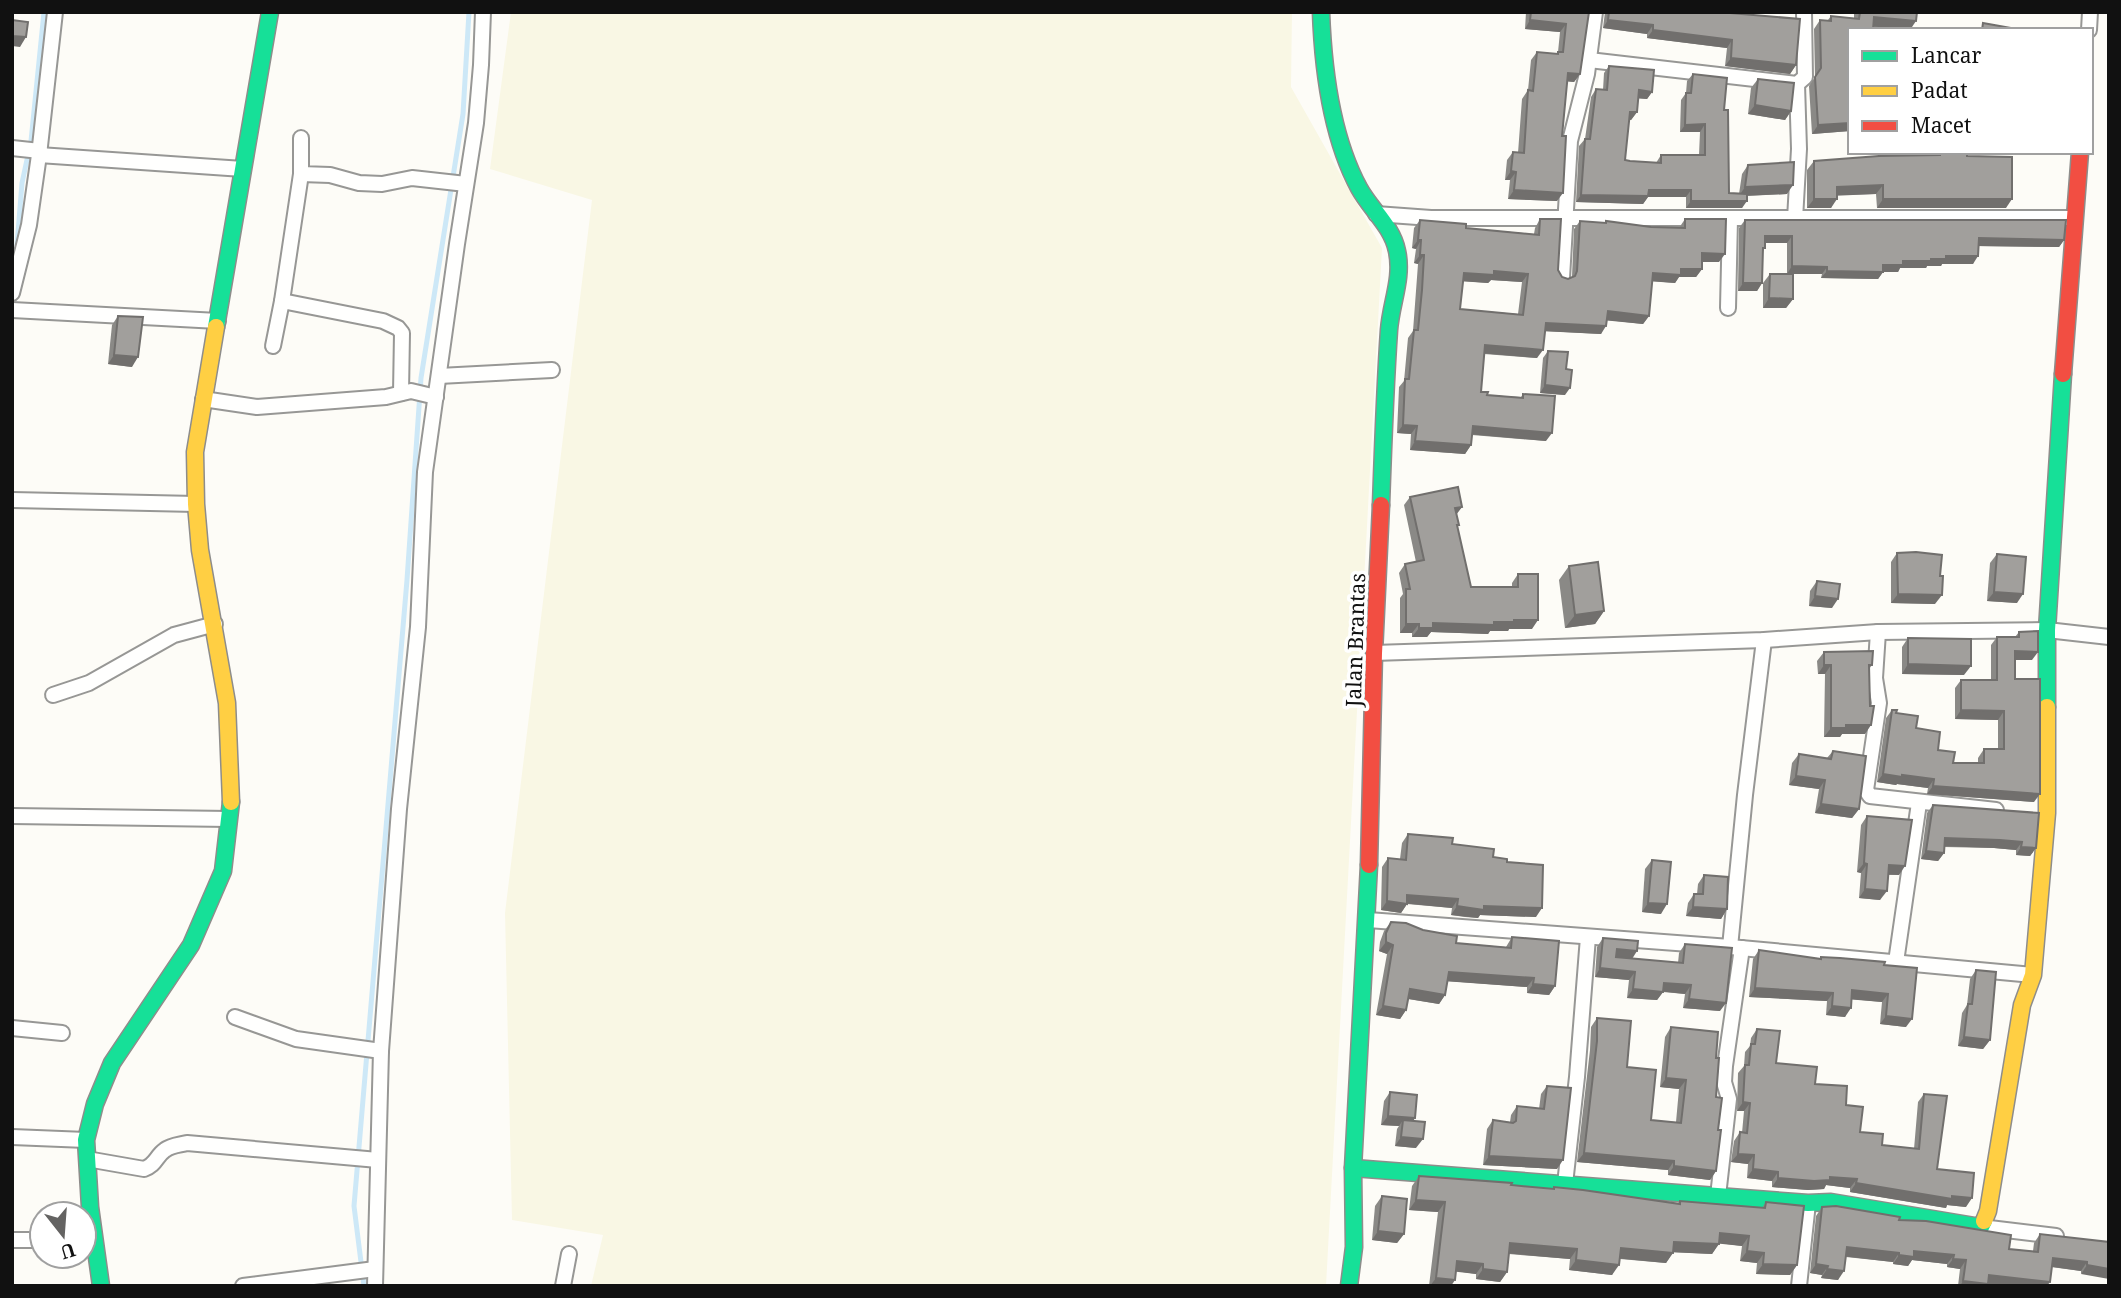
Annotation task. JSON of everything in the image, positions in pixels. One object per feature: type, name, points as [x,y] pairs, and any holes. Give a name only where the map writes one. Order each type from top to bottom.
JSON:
[{"type":"street","points":[[12,293],[29,225],[29,151],[55,12]]},
{"type":"street","points":[[90,1200],[86,1140],[95,1104],[112,1063],[191,945],[222,871],[232,799],[228,703],[200,550],[195,452],[270,12]]},
{"type":"street","points":[[375,1286],[366,1270],[372,1159],[372,1049],[418,627],[425,472],[432,395],[439,376],[457,183],[476,123],[483,12]]},
{"type":"street","name":"Jalan Brantas","points":[[1321,12],[1321,38],[1331,102],[1355,181],[1393,237],[1399,258],[1390,326],[1374,653],[1368,920],[1353,1168],[1354,1247],[1349,1286]]},
{"type":"street","points":[[1562,278],[1570,141],[1589,60],[1595,12]]},
{"type":"street","points":[[1589,60],[1797,84],[1805,77],[1804,12]]},
{"type":"street","points":[[1795,219],[1799,149],[1797,84]]},
{"type":"street","points":[[273,346],[301,174],[301,138]]},
{"type":"street","points":[[29,151],[243,169]]},
{"type":"street","points":[[1981,1227],[1988,1211],[2022,1005],[2033,975],[2047,630],[2068,294],[2080,154]]},
{"type":"street","points":[[301,174],[330,175],[359,183],[383,184],[412,178],[457,183]]},
{"type":"street","points":[[1376,214],[1431,218],[2076,218]]},
{"type":"street","points":[[1728,308],[1731,219]]},
{"type":"street","points":[[282,301],[367,316],[398,328],[403,338],[406,392]]},
{"type":"street","points":[[12,310],[218,321]]},
{"type":"street","points":[[439,376],[552,370]]},
{"type":"street","points":[[203,400],[257,407],[339,402],[406,392],[432,395]]},
{"type":"street","points":[[12,500],[196,504]]},
{"type":"street","points":[[53,695],[89,683],[174,635],[215,624]]},
{"type":"street","points":[[1374,653],[1764,640],[1878,632],[2047,630],[2109,637]]},
{"type":"street","points":[[1878,632],[1875,678],[1878,704],[1866,790],[1870,796],[2007,811]]},
{"type":"street","points":[[1718,1196],[1729,1099],[1724,1082],[1724,1066],[1736,948],[1745,795],[1764,640]]},
{"type":"street","points":[[1896,962],[1919,803]]},
{"type":"street","points":[[12,816],[229,819]]},
{"type":"street","points":[[1368,920],[1736,948],[2033,975]]},
{"type":"street","points":[[1565,1184],[1588,937]]},
{"type":"street","points":[[235,1017],[296,1039],[372,1049]]},
{"type":"street","points":[[12,1028],[62,1033]]},
{"type":"street","points":[[12,1137],[86,1140]]},
{"type":"street","points":[[87,1160],[126,1164],[144,1169],[152,1167],[163,1150],[187,1143],[372,1159]]},
{"type":"street","points":[[1353,1168],[1808,1203],[1831,1202],[1981,1227],[2071,1238]]},
{"type":"street","points":[[1799,1286],[1808,1203]]},
{"type":"street","points":[[563,1286],[569,1254]]},
{"type":"street","points":[[243,1286],[366,1270]]},
{"type":"shaded area","points":[[511,12],[1292,12],[1291,87],[1382,248],[1326,1286],[591,1286],[603,1235],[512,1220],[505,913],[592,200],[490,169]]},
{"type":"building","points":[[1531,12],[1589,12],[1580,74],[1568,73],[1562,136],[1566,136],[1563,193],[1514,190],[1516,172],[1511,171],[1513,152],[1524,153],[1528,90],[1533,91],[1537,52],[1563,52],[1566,24],[1530,20]]},
{"type":"building","points":[[1609,12],[1718,12],[1800,19],[1796,65],[1731,58],[1732,40],[1653,30],[1653,25],[1608,20]]},
{"type":"building","points":[[1860,12],[1917,12],[1916,21],[1874,17],[1873,28],[1848,28],[1848,123],[1818,125],[1815,77],[1821,68],[1820,20],[1831,21],[1831,16],[1859,19]]},
{"type":"building","points":[[12,20],[28,22],[26,37],[12,36]]},
{"type":"building","points":[[1983,23],[2011,28],[1982,28]]},
{"type":"building","points":[[1609,66],[1654,70],[1652,92],[1639,90],[1637,112],[1630,112],[1625,160],[1630,161],[1661,163],[1661,155],[1705,155],[1705,124],[1685,125],[1686,93],[1691,93],[1693,74],[1727,78],[1724,110],[1728,110],[1729,193],[1747,194],[1747,201],[1691,201],[1691,190],[1649,190],[1648,196],[1581,195],[1585,139],[1590,139],[1596,89],[1607,90]]},
{"type":"building","points":[[1758,79],[1794,83],[1791,111],[1755,105]]},
{"type":"building","points":[[1940,155],[2012,157],[2012,199],[1883,199],[1883,185],[1837,187],[1837,199],[1814,199],[1814,161]]},
{"type":"building","points":[[1794,162],[1793,185],[1745,187],[1748,165]]},
{"type":"building","points":[[1540,219],[1561,219],[1558,270],[1562,277],[1568,279],[1575,276],[1577,271],[1580,221],[1685,228],[1685,219],[1726,219],[1725,254],[1702,253],[1702,269],[1681,269],[1681,275],[1653,273],[1649,316],[1608,311],[1606,326],[1546,323],[1543,350],[1485,345],[1481,392],[1488,392],[1487,395],[1523,398],[1523,394],[1555,396],[1552,433],[1473,426],[1471,445],[1415,441],[1417,426],[1403,425],[1405,379],[1409,379],[1414,330],[1418,330],[1422,290],[1424,255],[1420,255],[1421,240],[1418,240],[1420,220],[1466,224],[1466,228],[1539,235]],"holes":[[[1494,271],[1528,274],[1523,315],[1460,309],[1464,273],[1494,275]]]},
{"type":"building","points":[[1745,220],[2066,220],[2064,240],[1979,238],[1978,256],[1946,256],[1946,259],[1931,261],[1903,261],[1903,265],[1883,265],[1883,272],[1827,271],[1827,267],[1792,266],[1792,236],[1765,236],[1762,283],[1743,283]]},
{"type":"building","points":[[1770,274],[1793,274],[1793,299],[1769,298]]},
{"type":"building","points":[[118,316],[143,317],[138,357],[114,355]]},
{"type":"building","points":[[1548,351],[1568,352],[1566,369],[1572,370],[1570,388],[1545,385]]},
{"type":"building","points":[[1458,487],[1462,507],[1455,508],[1457,525],[1471,587],[1518,587],[1518,574],[1538,574],[1538,620],[1494,622],[1494,625],[1433,623],[1433,628],[1406,624],[1406,589],[1410,589],[1405,564],[1424,560],[1410,497]]},
{"type":"building","points":[[1897,553],[1942,555],[1942,595],[1898,594]]},
{"type":"building","points":[[1997,554],[2026,557],[2023,594],[1994,592]]},
{"type":"building","points":[[1598,562],[1604,611],[1575,615],[1569,566]]},
{"type":"building","points":[[1817,581],[1840,584],[1838,599],[1815,596]]},
{"type":"building","points":[[2038,631],[2038,652],[2015,651],[2015,679],[2040,679],[2040,794],[1933,786],[1934,779],[1883,774],[1892,710],[1918,716],[1916,728],[1940,732],[1938,750],[1955,752],[1953,763],[1984,763],[1984,749],[2004,749],[2004,711],[1961,710],[1961,680],[1997,680],[1997,637],[2019,637],[2019,632]]},
{"type":"building","points":[[1908,638],[1971,639],[1971,666],[1908,664]]},
{"type":"building","points":[[1873,651],[1872,665],[1869,665],[1870,706],[1874,706],[1871,725],[1831,728],[1831,665],[1824,665],[1824,652]]},
{"type":"building","points":[[1833,751],[1866,756],[1859,809],[1821,804],[1825,780],[1796,776],[1799,754],[1831,759]]},
{"type":"building","points":[[1933,805],[2039,813],[2036,848],[2021,847],[2022,842],[1945,838],[1944,853],[1926,851]]},
{"type":"building","points":[[1867,816],[1912,820],[1905,866],[1889,865],[1887,891],[1865,889]]},
{"type":"building","points":[[1408,834],[1453,838],[1452,844],[1494,849],[1493,857],[1507,859],[1507,862],[1543,865],[1542,908],[1484,906],[1484,910],[1457,906],[1458,899],[1407,895],[1407,904],[1387,901],[1388,858],[1406,860]]},
{"type":"building","points":[[1652,860],[1671,862],[1667,904],[1648,903]]},
{"type":"building","points":[[1704,875],[1728,877],[1727,909],[1693,907],[1694,894],[1703,894]]},
{"type":"building","points":[[1391,922],[1406,923],[1423,930],[1457,936],[1456,943],[1511,948],[1512,937],[1559,941],[1555,986],[1533,984],[1534,978],[1449,972],[1445,995],[1410,989],[1406,1010],[1383,1006],[1393,945],[1386,942],[1386,933]]},
{"type":"building","points":[[1603,938],[1638,941],[1637,951],[1617,949],[1616,957],[1683,963],[1685,944],[1732,948],[1726,1003],[1689,999],[1691,985],[1664,983],[1663,992],[1633,989],[1635,972],[1600,968]]},
{"type":"building","points":[[1759,950],[1821,959],[1885,962],[1884,965],[1917,968],[1912,1019],[1886,1016],[1888,994],[1852,990],[1851,1008],[1832,1006],[1833,993],[1755,988]]},
{"type":"building","points":[[1976,970],[1996,972],[1990,1040],[1964,1037]]},
{"type":"building","points":[[1597,1018],[1631,1021],[1627,1067],[1656,1070],[1651,1120],[1681,1123],[1686,1080],[1666,1078],[1671,1027],[1718,1032],[1716,1097],[1722,1098],[1716,1171],[1674,1166],[1674,1161],[1584,1153],[1597,1041]]},
{"type":"building","points":[[1757,1029],[1780,1031],[1776,1063],[1817,1067],[1815,1084],[1847,1086],[1846,1105],[1863,1107],[1860,1132],[1883,1134],[1882,1145],[1919,1149],[1924,1094],[1947,1096],[1937,1169],[1974,1173],[1972,1198],[1952,1196],[1952,1199],[1856,1183],[1857,1179],[1830,1177],[1830,1180],[1814,1181],[1778,1178],[1778,1172],[1753,1169],[1754,1155],[1738,1154],[1740,1132],[1747,1133],[1750,1103],[1743,1102],[1745,1065],[1749,1065],[1751,1044],[1755,1044]]},
{"type":"building","points":[[1547,1086],[1571,1088],[1563,1160],[1489,1156],[1493,1120],[1513,1123],[1516,1121],[1517,1106],[1544,1109]]},
{"type":"building","points":[[1390,1092],[1417,1095],[1415,1118],[1388,1116]]},
{"type":"building","points":[[1403,1120],[1425,1122],[1423,1139],[1401,1137]]},
{"type":"building","points":[[1419,1176],[1583,1190],[1680,1204],[1680,1201],[1765,1208],[1766,1202],[1804,1206],[1797,1265],[1763,1264],[1764,1253],[1747,1251],[1749,1236],[1720,1233],[1719,1244],[1674,1242],[1673,1253],[1621,1248],[1619,1265],[1576,1260],[1577,1249],[1510,1243],[1507,1272],[1483,1269],[1483,1264],[1457,1261],[1455,1280],[1436,1278],[1445,1202],[1416,1200]]},
{"type":"building","points":[[1382,1196],[1407,1199],[1404,1234],[1378,1231]]},
{"type":"building","points":[[1836,1206],[1900,1217],[1899,1220],[1926,1221],[2011,1235],[2009,1249],[2038,1252],[2040,1234],[2109,1242],[2109,1269],[2087,1265],[2087,1262],[2053,1258],[2050,1282],[1989,1275],[1988,1284],[1963,1281],[1966,1260],[1953,1259],[1954,1255],[1914,1251],[1914,1257],[1847,1247],[1844,1271],[1827,1269],[1828,1266],[1816,1264],[1822,1207]]},
{"type":"waterway","points":[[17,245],[22,183],[31,141],[44,12]]},
{"type":"waterway","points":[[364,1286],[354,1206],[407,580],[421,378],[463,114],[469,12]]},
{"type":"traffic: fast","points":[[216,327],[270,12]]},
{"type":"traffic: fast","points":[[1321,12],[1327,79],[1342,147],[1359,188],[1391,234],[1397,251],[1398,281],[1389,330],[1381,505]]},
{"type":"traffic: fast","points":[[2047,707],[2047,630],[2063,374]]},
{"type":"traffic: fast","points":[[101,1286],[90,1207],[86,1140],[95,1104],[112,1063],[191,945],[223,871],[231,802]]},
{"type":"traffic: fast","points":[[1349,1286],[1354,1247],[1353,1168],[1369,865]]},
{"type":"traffic: fast","points":[[1353,1168],[1808,1203],[1831,1202],[1981,1227],[1984,1221]]},
{"type":"traffic: slow","points":[[216,327],[195,452],[196,504],[200,550],[227,703],[231,802]]},
{"type":"traffic: slow","points":[[1984,1221],[1988,1211],[2022,1005],[2033,975],[2047,813],[2047,707]]},
{"type":"traffic: jam","points":[[2063,374],[2080,154]]},
{"type":"traffic: jam","points":[[1369,865],[1381,505]]}]
